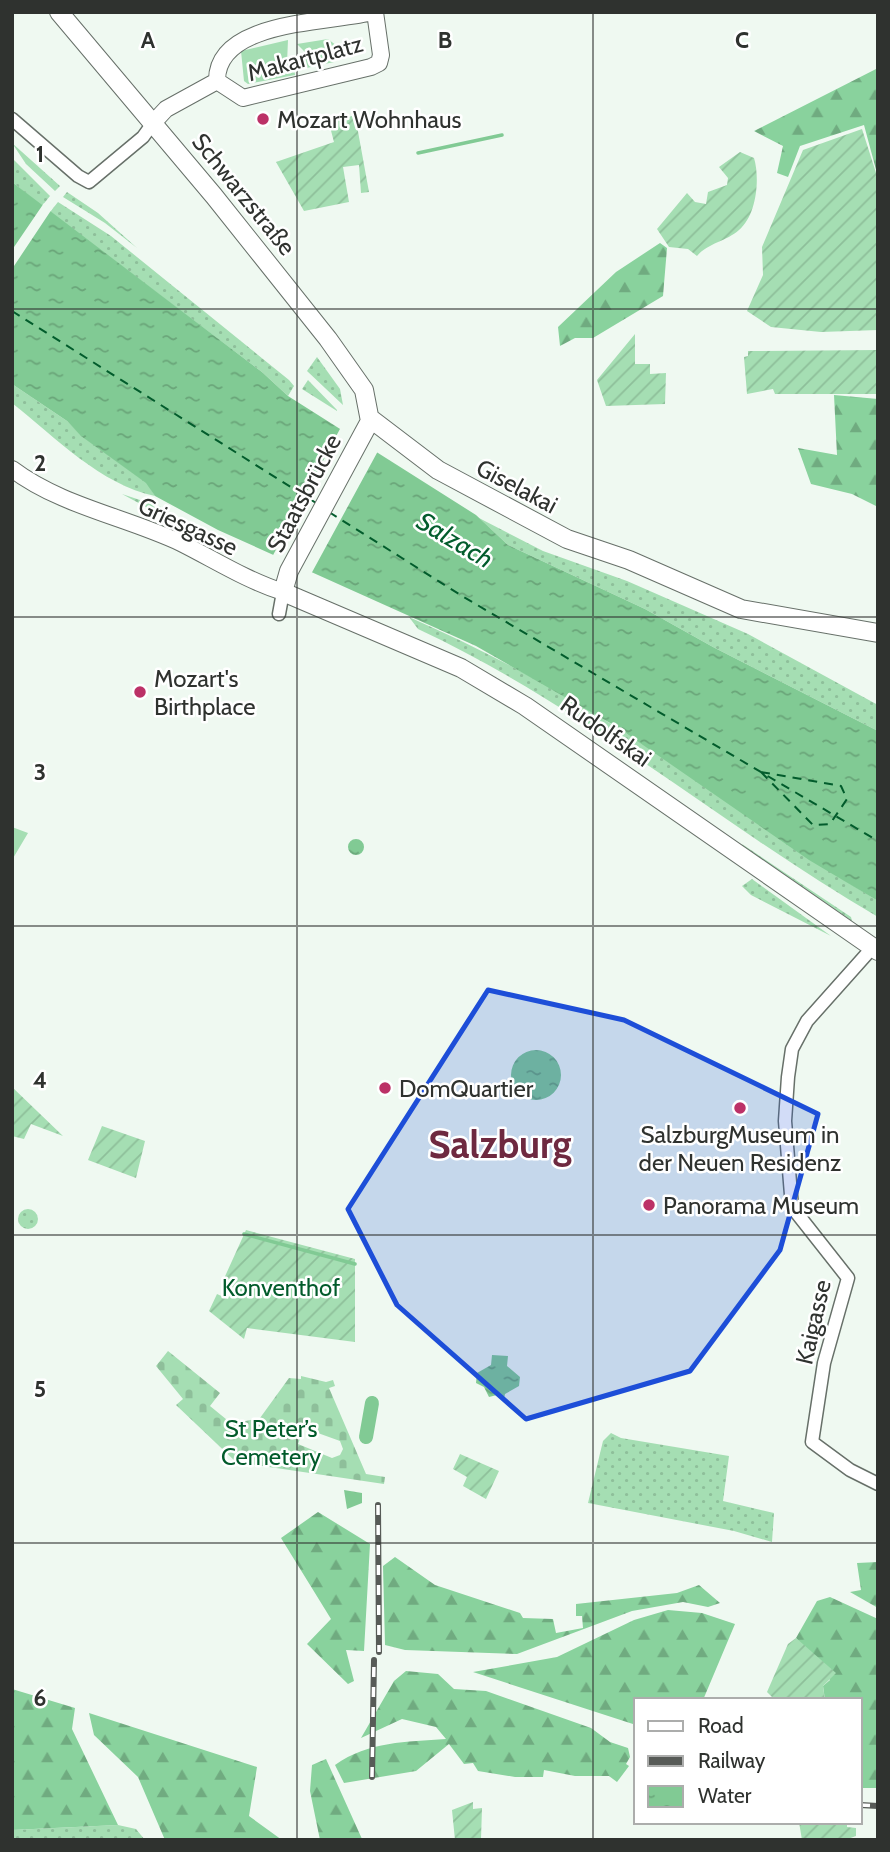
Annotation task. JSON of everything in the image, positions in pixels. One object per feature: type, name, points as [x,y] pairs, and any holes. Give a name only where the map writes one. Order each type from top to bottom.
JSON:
[{"type":"main road","name":"Schwarzstraße","points":[[59,12],[153,123],[336,349],[364,390],[371,419]]},
{"type":"main road","name":"Staatsbrücke","points":[[284,592],[289,571],[371,419]]},
{"type":"main road","name":"Giselakai","points":[[371,419],[426,462],[503,507],[567,539],[653,571],[741,609],[878,634]]},
{"type":"main road","name":"Rudolfskai","points":[[284,592],[461,668],[525,706],[875,949]]},
{"type":"street","name":"Makartplatz","points":[[374,12],[381,55],[379,63],[371,67],[243,98],[217,81],[217,70],[225,53],[250,35],[374,12]]},
{"type":"street","points":[[12,118],[78,176],[89,181],[143,137],[166,109],[217,81]]},
{"type":"street","name":"Griesgasse","points":[[12,469],[40,488],[181,543],[224,568],[284,592]]},
{"type":"street","points":[[279,614],[284,592]]},
{"type":"street","name":"Kaigasse","points":[[875,949],[807,1021],[792,1049],[785,1121],[792,1207],[848,1278],[824,1363],[812,1442],[850,1470],[878,1484]]},
{"type":"highlighted area","points":[[488,990],[624,1020],[818,1114],[780,1250],[690,1371],[526,1419],[397,1305],[348,1209]]},
{"type":"green space","points":[[328,39],[337,46],[334,62],[302,69],[307,54],[297,44]]},
{"type":"green space","points":[[288,40],[287,63],[294,67],[295,75],[248,84],[244,81],[241,51]]},
{"type":"green space","points":[[878,68],[878,177],[864,125],[800,146],[788,177],[777,173],[783,146],[754,131]]},
{"type":"green space","points":[[355,115],[369,192],[361,193],[359,165],[343,167],[349,202],[304,211],[276,162],[334,142],[329,123]]},
{"type":"green space","points":[[862,129],[878,179],[878,330],[821,332],[771,327],[747,311],[763,275],[762,247],[803,150]]},
{"type":"green space","points":[[12,143],[60,186],[55,191],[26,164]]},
{"type":"green space","points":[[740,152],[754,158],[757,176],[756,196],[745,223],[734,234],[697,256],[688,249],[669,247],[657,229],[687,193],[695,202],[706,204],[708,192],[727,185],[728,178],[719,167]]},
{"type":"green space","points":[[12,158],[50,196],[42,206],[12,182]]},
{"type":"green space","points":[[67,192],[98,213],[137,248],[105,223],[63,197]]},
{"type":"green space","points":[[58,202],[111,236],[289,380],[294,386],[288,396],[262,372],[50,212]]},
{"type":"green space","points":[[660,243],[667,248],[663,296],[593,338],[575,338],[560,346],[558,327],[616,272]]},
{"type":"green space","points":[[635,334],[635,364],[650,364],[650,374],[666,373],[665,404],[606,406],[597,380]]},
{"type":"green space","points":[[878,350],[878,394],[775,394],[773,389],[747,394],[744,357],[748,356],[748,351]]},
{"type":"green space","points":[[317,357],[340,389],[343,405],[307,371]]},
{"type":"green space","points":[[308,380],[337,410],[337,411],[302,389]]},
{"type":"green space","points":[[12,384],[67,421],[82,436],[147,483],[155,496],[116,482],[79,458],[12,403]]},
{"type":"green space","points":[[834,395],[878,399],[878,507],[852,494],[811,484],[798,448],[837,455]]},
{"type":"green space","points":[[122,494],[161,507],[157,513]]},
{"type":"green space","points":[[479,518],[543,551],[627,581],[748,634],[878,705],[878,731],[713,647],[645,609],[508,545]]},
{"type":"green space","points":[[409,617],[540,682],[649,748],[878,901],[878,917],[763,844],[595,730],[479,660],[418,629]]},
{"type":"green space","points":[[12,827],[28,833],[12,860]]},
{"type":"green space","points":[[742,844],[851,917],[852,921],[744,847]]},
{"type":"green space","points":[[752,879],[831,936],[751,895],[742,886]]},
{"type":"green space","points":[[12,1087],[63,1136],[31,1124],[24,1139],[12,1136]]},
{"type":"green space","points":[[102,1126],[145,1141],[136,1178],[88,1160]]},
{"type":"green space","points":[[28,1209],[35,1212],[38,1219],[35,1226],[28,1229],[21,1226],[18,1219],[21,1212]]},
{"type":"green space","name":"Konventhof","points":[[246,1230],[355,1259],[355,1342],[247,1328],[244,1339],[209,1311],[217,1294],[228,1299],[233,1287],[222,1283]]},
{"type":"green space","name":"St Peter’s Cemetery","points":[[168,1351],[220,1393],[210,1406],[232,1424],[260,1418],[289,1378],[301,1379],[301,1376],[326,1382],[333,1380],[335,1386],[329,1388],[366,1474],[385,1477],[384,1484],[236,1462],[176,1405],[183,1399],[156,1366]],"holes":[[[304,1428],[340,1441],[343,1449],[340,1455],[332,1458],[298,1444]]]},
{"type":"green space","points":[[611,1433],[621,1438],[729,1456],[723,1501],[774,1513],[772,1542],[734,1531],[588,1503],[603,1441]]},
{"type":"green space","points":[[460,1454],[499,1471],[486,1499],[463,1486],[467,1477],[453,1469]]},
{"type":"green space","points":[[318,1512],[370,1544],[364,1651],[346,1650],[354,1681],[348,1684],[307,1644],[331,1619],[281,1538]]},
{"type":"green space","points":[[395,1557],[435,1585],[520,1613],[523,1618],[553,1619],[556,1633],[583,1628],[582,1616],[576,1616],[576,1604],[677,1593],[699,1585],[720,1603],[708,1607],[683,1602],[632,1611],[517,1654],[405,1650],[385,1645],[383,1566]]},
{"type":"green space","points":[[878,1562],[878,1608],[850,1592],[861,1590],[857,1563]]},
{"type":"green space","points":[[830,1597],[878,1619],[878,1788],[862,1788],[862,1698],[825,1698],[823,1686],[830,1680],[796,1638],[817,1601]]},
{"type":"green space","points":[[668,1610],[702,1613],[735,1624],[704,1698],[634,1698],[634,1724],[473,1672],[557,1657],[634,1620]]},
{"type":"green space","points":[[796,1638],[836,1673],[823,1686],[825,1698],[773,1698],[767,1692],[788,1644]]},
{"type":"green space","points":[[406,1671],[438,1674],[454,1689],[486,1691],[591,1728],[610,1742],[628,1748],[630,1757],[626,1764],[629,1766],[617,1782],[609,1776],[575,1776],[544,1770],[543,1777],[515,1777],[478,1771],[473,1763],[464,1764],[449,1744],[416,1771],[344,1783],[335,1765],[361,1751],[402,1742],[446,1739],[436,1727],[402,1719],[361,1738],[394,1681]]},
{"type":"green space","points":[[12,1689],[75,1708],[72,1729],[118,1825],[12,1830]]},
{"type":"green space","points":[[89,1713],[257,1767],[249,1816],[282,1840],[165,1840],[138,1777],[94,1735]]},
{"type":"green space","points":[[326,1759],[362,1839],[360,1840],[320,1840],[310,1791],[312,1765]]},
{"type":"green space","points":[[473,1802],[473,1809],[482,1808],[481,1839],[506,1840],[455,1840],[452,1810]]},
{"type":"green space","points":[[799,1824],[847,1824],[847,1827],[856,1828],[856,1836],[845,1840],[802,1840]]},
{"type":"green space","points":[[118,1825],[136,1829],[145,1840],[12,1840],[13,1830]]},
{"type":"water","name":"Salzach","points":[[12,182],[262,372],[288,396],[476,515],[508,545],[645,609],[713,647],[878,731],[878,901],[809,860],[617,727],[476,646],[218,530],[155,496],[146,483],[81,436],[67,421],[12,384]]},
{"type":"water","points":[[356,839],[362,841],[362,853],[356,855],[350,853],[348,847],[350,841]]},
{"type":"water","points":[[536,1050],[554,1057],[561,1075],[554,1093],[536,1100],[518,1093],[511,1075],[518,1057]]},
{"type":"water","points":[[492,1355],[508,1356],[507,1366],[520,1377],[519,1386],[505,1394],[504,1399],[497,1395],[489,1397],[484,1387],[476,1383],[477,1373],[491,1365]]},
{"type":"water","points":[[344,1490],[362,1493],[362,1503],[347,1509]]},
{"type":"pier","points":[[44,203],[52,209],[12,269],[12,250]]},
{"type":"pier","points":[[341,427],[378,451],[310,576],[271,559]]},
{"type":"waterway","points":[[418,153],[502,135]]},
{"type":"waterway","points":[[244,1234],[355,1264]]},
{"type":"waterway","points":[[366,1437],[372,1403]]},
{"type":"ferry route","points":[[12,311],[316,503]]},
{"type":"ferry route","points":[[329,512],[462,596],[878,841]]},
{"type":"ferry route","points":[[761,772],[841,786],[847,799],[830,824],[813,825],[761,772]]},
{"type":"railway","points":[[378,1505],[379,1652]]},
{"type":"railway","points":[[372,1777],[374,1660]]},
{"type":"railway","points":[[862,1805],[878,1806]]},
{"type":"place","name":"Mozart Wohnhaus","points":[[263,119]]},
{"type":"place","name":"Mozart's Birthplace","points":[[140,692]]},
{"type":"place","name":"DomQuartier","points":[[385,1088]]},
{"type":"place","name":"SalzburgMuseum in der Neuen Residenz","points":[[740,1108]]},
{"type":"place","name":"Panorama Museum","points":[[649,1205]]},
{"type":"district","name":"Salzburg","points":[[500,1144]]}]
